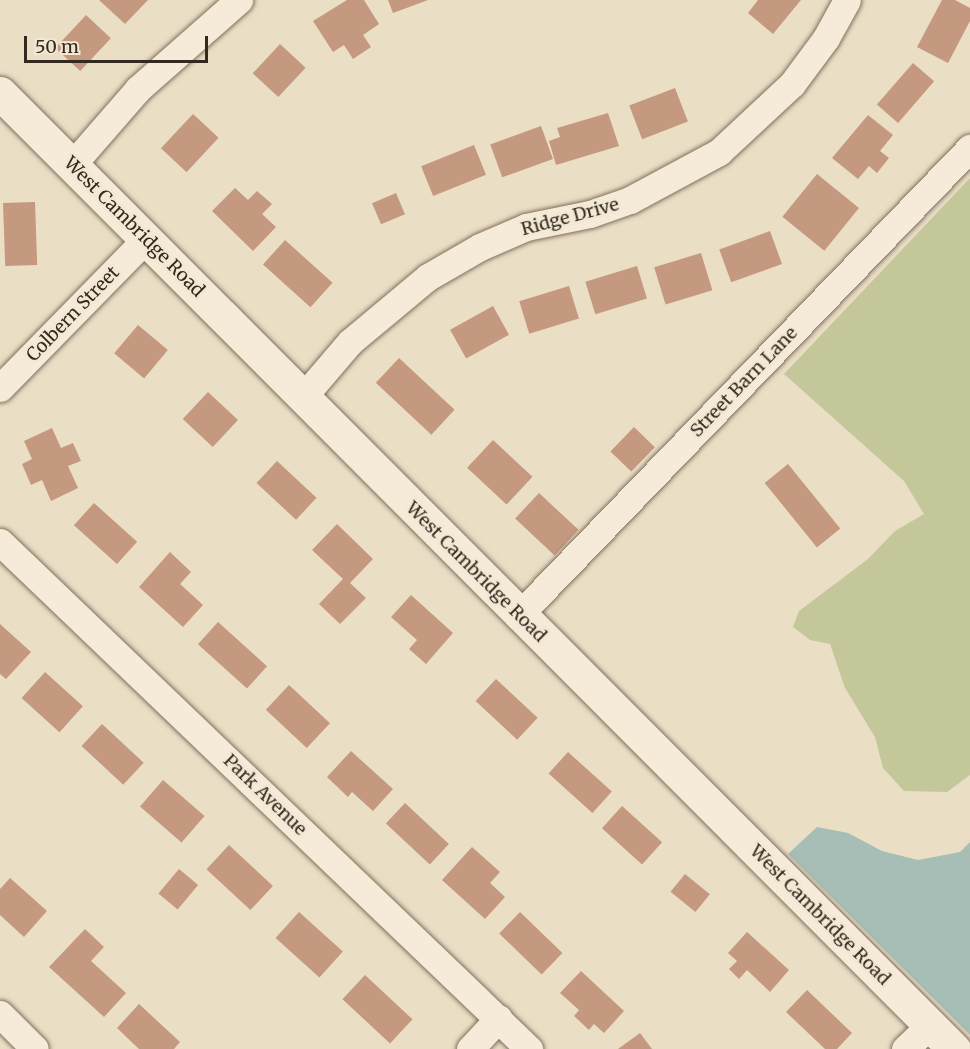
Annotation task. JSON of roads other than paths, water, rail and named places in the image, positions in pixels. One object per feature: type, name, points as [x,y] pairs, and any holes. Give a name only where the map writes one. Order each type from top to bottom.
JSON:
[{"type":"street","points":[[72,165],[138,89],[239,0]]},
{"type":"street","name":"Ridge Drive","points":[[303,397],[350,342],[429,277],[480,247],[526,227],[590,214],[630,200],[676,179],[719,152],[792,84],[826,38],[847,0]]},
{"type":"street","name":"West Cambridge Road","points":[[0,93],[518,616],[954,1049]]},
{"type":"street","name":"Street Barn Lane","points":[[518,616],[970,148]]},
{"type":"street","name":"Colbern Street","points":[[0,388],[146,239]]},
{"type":"street","name":"Park Avenue","points":[[0,542],[500,1018],[529,1049]]},
{"type":"street","points":[[0,1014],[35,1049]]},
{"type":"street","points":[[470,1049],[500,1018]]},
{"type":"street","points":[[905,1049],[930,1025]]},
{"type":"water","points":[[817,827],[848,833],[882,851],[918,860],[960,852],[970,842],[970,1035],[788,854]]}]
